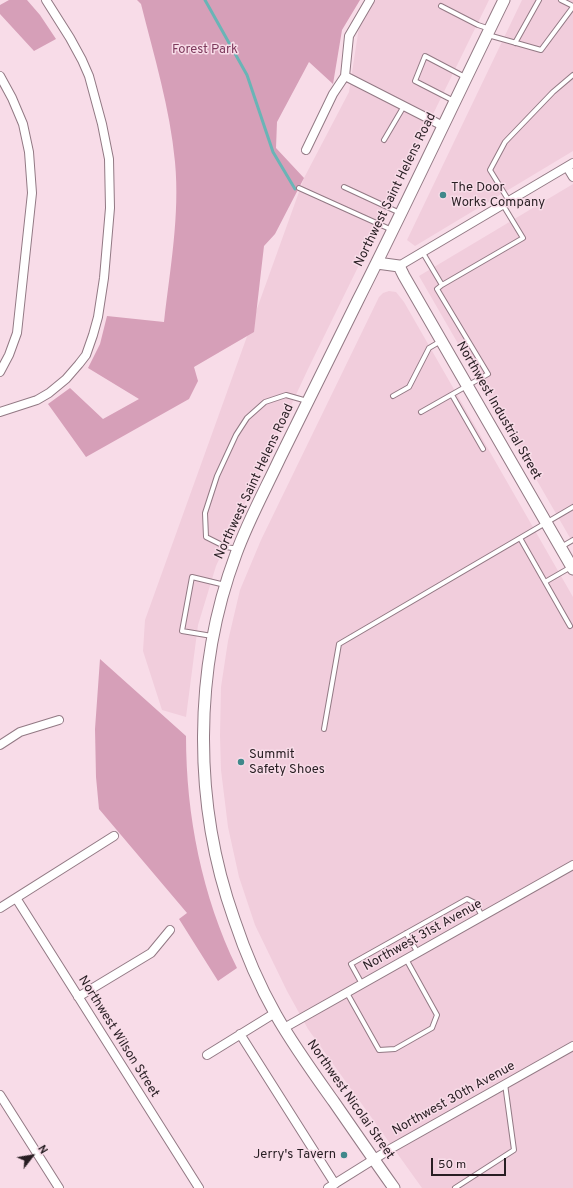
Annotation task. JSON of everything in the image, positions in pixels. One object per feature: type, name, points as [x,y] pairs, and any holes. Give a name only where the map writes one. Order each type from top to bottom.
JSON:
[{"type":"main road","name":"Northwest Saint Helens Road","points":[[284,1028],[259,983],[235,923],[221,878],[214,846],[208,808],[203,731],[205,693],[214,636],[226,585],[238,549],[259,502],[377,263],[504,0]]},
{"type":"main road","points":[[377,263],[400,266]]},
{"type":"main road","name":"Northwest Industrial Street","points":[[400,266],[404,276],[441,341],[572,568]]},
{"type":"main road","name":"Northwest Nicolai Street","points":[[284,1028],[300,1054],[394,1188]]},
{"type":"street","points":[[0,412],[37,400],[49,393],[66,379],[86,355],[98,317],[104,278],[110,208],[109,159],[102,124],[82,60],[46,0]]},
{"type":"street","points":[[306,150],[334,94],[345,76],[349,36],[370,0]]},
{"type":"street","points":[[0,76],[12,98],[23,124],[30,160],[32,207],[17,332],[9,355],[0,372]]},
{"type":"street","points":[[345,76],[443,126]]},
{"type":"street","points":[[400,266],[570,165],[573,176]]},
{"type":"street","points":[[0,745],[20,732],[59,720]]},
{"type":"street","points":[[0,908],[114,836]]},
{"type":"street","name":"Northwest 31st Avenue","points":[[284,1028],[573,866]]},
{"type":"street","name":"Northwest Wilson Street","points":[[16,898],[200,1188]]},
{"type":"street","points":[[78,997],[151,953],[170,930]]},
{"type":"street","points":[[207,1055],[275,1013]]},
{"type":"street","points":[[240,1034],[332,1186]]},
{"type":"street","name":"Northwest 30th Avenue","points":[[332,1186],[392,1148],[573,1046]]},
{"type":"street","points":[[0,1095],[59,1188]]},
{"type":"lane","points":[[515,43],[538,0]]},
{"type":"lane","points":[[441,6],[489,32],[515,43],[541,50],[573,7],[561,0]]},
{"type":"lane","points":[[455,102],[415,81],[425,56],[466,78]]},
{"type":"lane","points":[[421,412],[488,374],[437,288],[523,238],[490,170],[505,142],[553,92],[573,75]]},
{"type":"lane","points":[[384,140],[404,106]]},
{"type":"lane","points":[[344,187],[400,214]]},
{"type":"lane","points":[[299,188],[392,230]]},
{"type":"lane","points":[[422,253],[442,286]]},
{"type":"lane","points":[[392,396],[409,386],[429,348],[441,341]]},
{"type":"lane","points":[[238,549],[226,547],[206,537],[205,519],[205,513],[217,476],[236,435],[247,418],[265,402],[286,395],[308,401]]},
{"type":"lane","points":[[452,395],[483,449]]},
{"type":"lane","points":[[324,729],[339,644],[573,507]]},
{"type":"lane","points":[[520,538],[570,626]]},
{"type":"lane","points":[[560,547],[573,540]]},
{"type":"lane","points":[[545,582],[572,568]]},
{"type":"lane","points":[[214,636],[182,631],[192,577],[226,585]]},
{"type":"lane","points":[[362,984],[351,964],[466,899],[475,903],[482,916]]},
{"type":"lane","points":[[406,933],[418,953]]},
{"type":"lane","points":[[347,993],[379,1050],[395,1049],[401,1046],[432,1028],[437,1015],[406,959]]},
{"type":"lane","points":[[455,1188],[514,1150],[505,1084]]},
{"type":"shaded area","points":[[369,0],[489,0],[308,369],[216,566],[198,625],[186,717],[162,710],[143,651],[145,620],[304,178],[349,92],[361,14]]},
{"type":"shaded area","points":[[522,0],[573,0],[573,151],[415,246],[407,240]]},
{"type":"shaded area","points":[[573,184],[573,543],[419,276]]},
{"type":"shaded area","points":[[389,291],[396,292],[404,302],[573,597],[573,1188],[422,1188],[308,1029],[287,991],[255,925],[239,877],[228,827],[221,770],[221,687],[228,641],[240,590],[261,540],[379,297],[383,293]]},
{"type":"green space","points":[[9,0],[27,0],[40,15],[56,39],[34,51],[0,14],[0,5]]},
{"type":"green space","name":"Forest Park","points":[[137,0],[360,0],[342,30],[333,84],[309,62],[277,122],[276,148],[304,178],[275,234],[264,246],[254,332],[194,367],[198,381],[189,399],[86,457],[48,404],[70,388],[103,419],[139,399],[88,368],[100,344],[107,316],[164,322],[171,262],[176,202],[173,142],[156,63],[141,4]]},
{"type":"green space","points":[[100,659],[186,736],[189,796],[198,855],[214,913],[237,968],[218,981],[179,919],[187,913],[99,809],[96,777],[95,729]]},
{"type":"waterway","points":[[205,0],[247,75],[273,152],[295,189]]},
{"type":"place","name":"The Door Works Company","points":[[443,195]]},
{"type":"place","name":"Summit Safety Shoes","points":[[241,762]]},
{"type":"place","name":"Jerry's Tavern","points":[[344,1155]]}]
